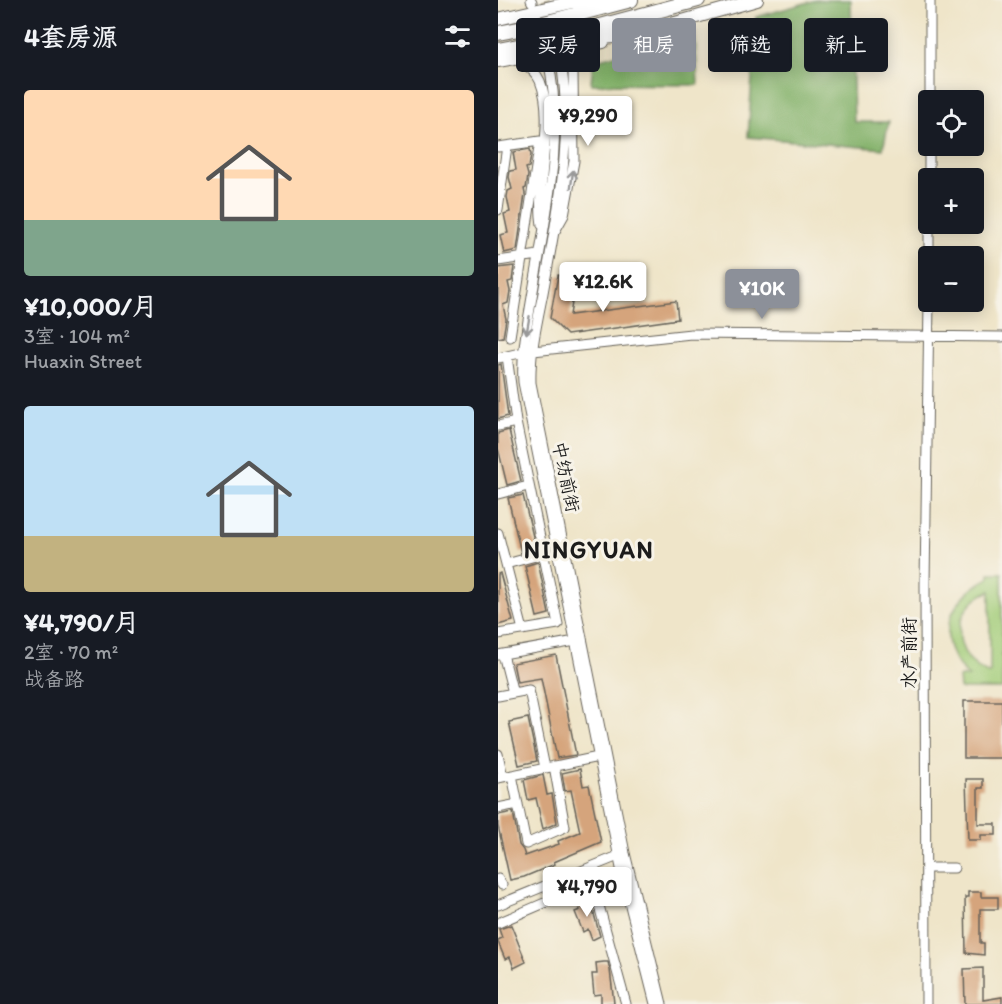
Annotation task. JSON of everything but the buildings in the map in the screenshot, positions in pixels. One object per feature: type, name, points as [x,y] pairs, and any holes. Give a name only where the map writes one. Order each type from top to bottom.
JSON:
[{"type":"highway","points":[[562,18],[631,0]]},
{"type":"highway","points":[[600,26],[698,0]]},
{"type":"highway","points":[[498,33],[516,29]]},
{"type":"highway","points":[[498,50],[516,46]]},
{"type":"main road","points":[[498,19],[582,0]]},
{"type":"main road","points":[[556,18],[601,0]]},
{"type":"main road","points":[[693,18],[757,0]]},
{"type":"main road","points":[[498,61],[516,57]]},
{"type":"street","points":[[930,0],[930,90]]},
{"type":"street","points":[[532,72],[539,79],[543,92],[544,152],[540,197],[543,231]]},
{"type":"street","points":[[528,351],[539,255],[554,170],[555,102],[550,72]]},
{"type":"street","name":"中纺前街","points":[[562,72],[565,90],[565,158],[554,234],[528,351],[531,383],[622,854],[659,1004]]},
{"type":"street","points":[[554,234],[564,215],[574,162],[573,72]]},
{"type":"street","points":[[498,210],[502,147],[540,141],[510,337]]},
{"type":"street","points":[[498,261],[539,255]]},
{"type":"street","name":"水产前街","points":[[926,1004],[925,584],[929,312]]},
{"type":"street","points":[[498,634],[558,624],[503,357],[528,351],[691,334],[1002,337]]},
{"type":"street","points":[[498,426],[516,422]]},
{"type":"street","points":[[498,494],[528,486]]},
{"type":"street","points":[[498,533],[523,630]]},
{"type":"street","points":[[503,558],[543,554]]},
{"type":"street","points":[[513,693],[501,655],[579,640]]},
{"type":"street","points":[[498,696],[529,690],[565,827],[526,844],[518,804],[504,777],[498,754]]},
{"type":"street","points":[[504,777],[602,756]]},
{"type":"street","points":[[498,807],[518,804]]},
{"type":"street","points":[[498,905],[622,854]]},
{"type":"street","points":[[926,868],[954,868]]},
{"type":"street","points":[[498,923],[584,886],[590,886],[595,891],[626,1004]]},
{"type":"green space","points":[[816,0],[851,0],[851,18],[804,18],[804,72],[853,72],[854,122],[889,122],[883,149],[748,137],[752,72],[792,72],[792,18],[756,17]]},
{"type":"green space","points":[[696,50],[698,85],[591,84],[592,72],[600,72],[600,59],[612,56],[612,72],[696,72]]},
{"type":"green space","points":[[989,573],[1002,573],[1002,689],[960,689],[959,677],[969,677],[951,649],[948,636],[949,622],[963,598],[989,578]],"holes":[[[990,591],[990,674],[967,656],[961,645],[960,632],[967,608],[977,598]]]},
{"type":"tunnel","points":[[545,0],[550,18]]},
{"type":"tunnel","points":[[533,5],[537,18]]},
{"type":"district","name":"NINGYUAN","points":[[589,549]]}]
